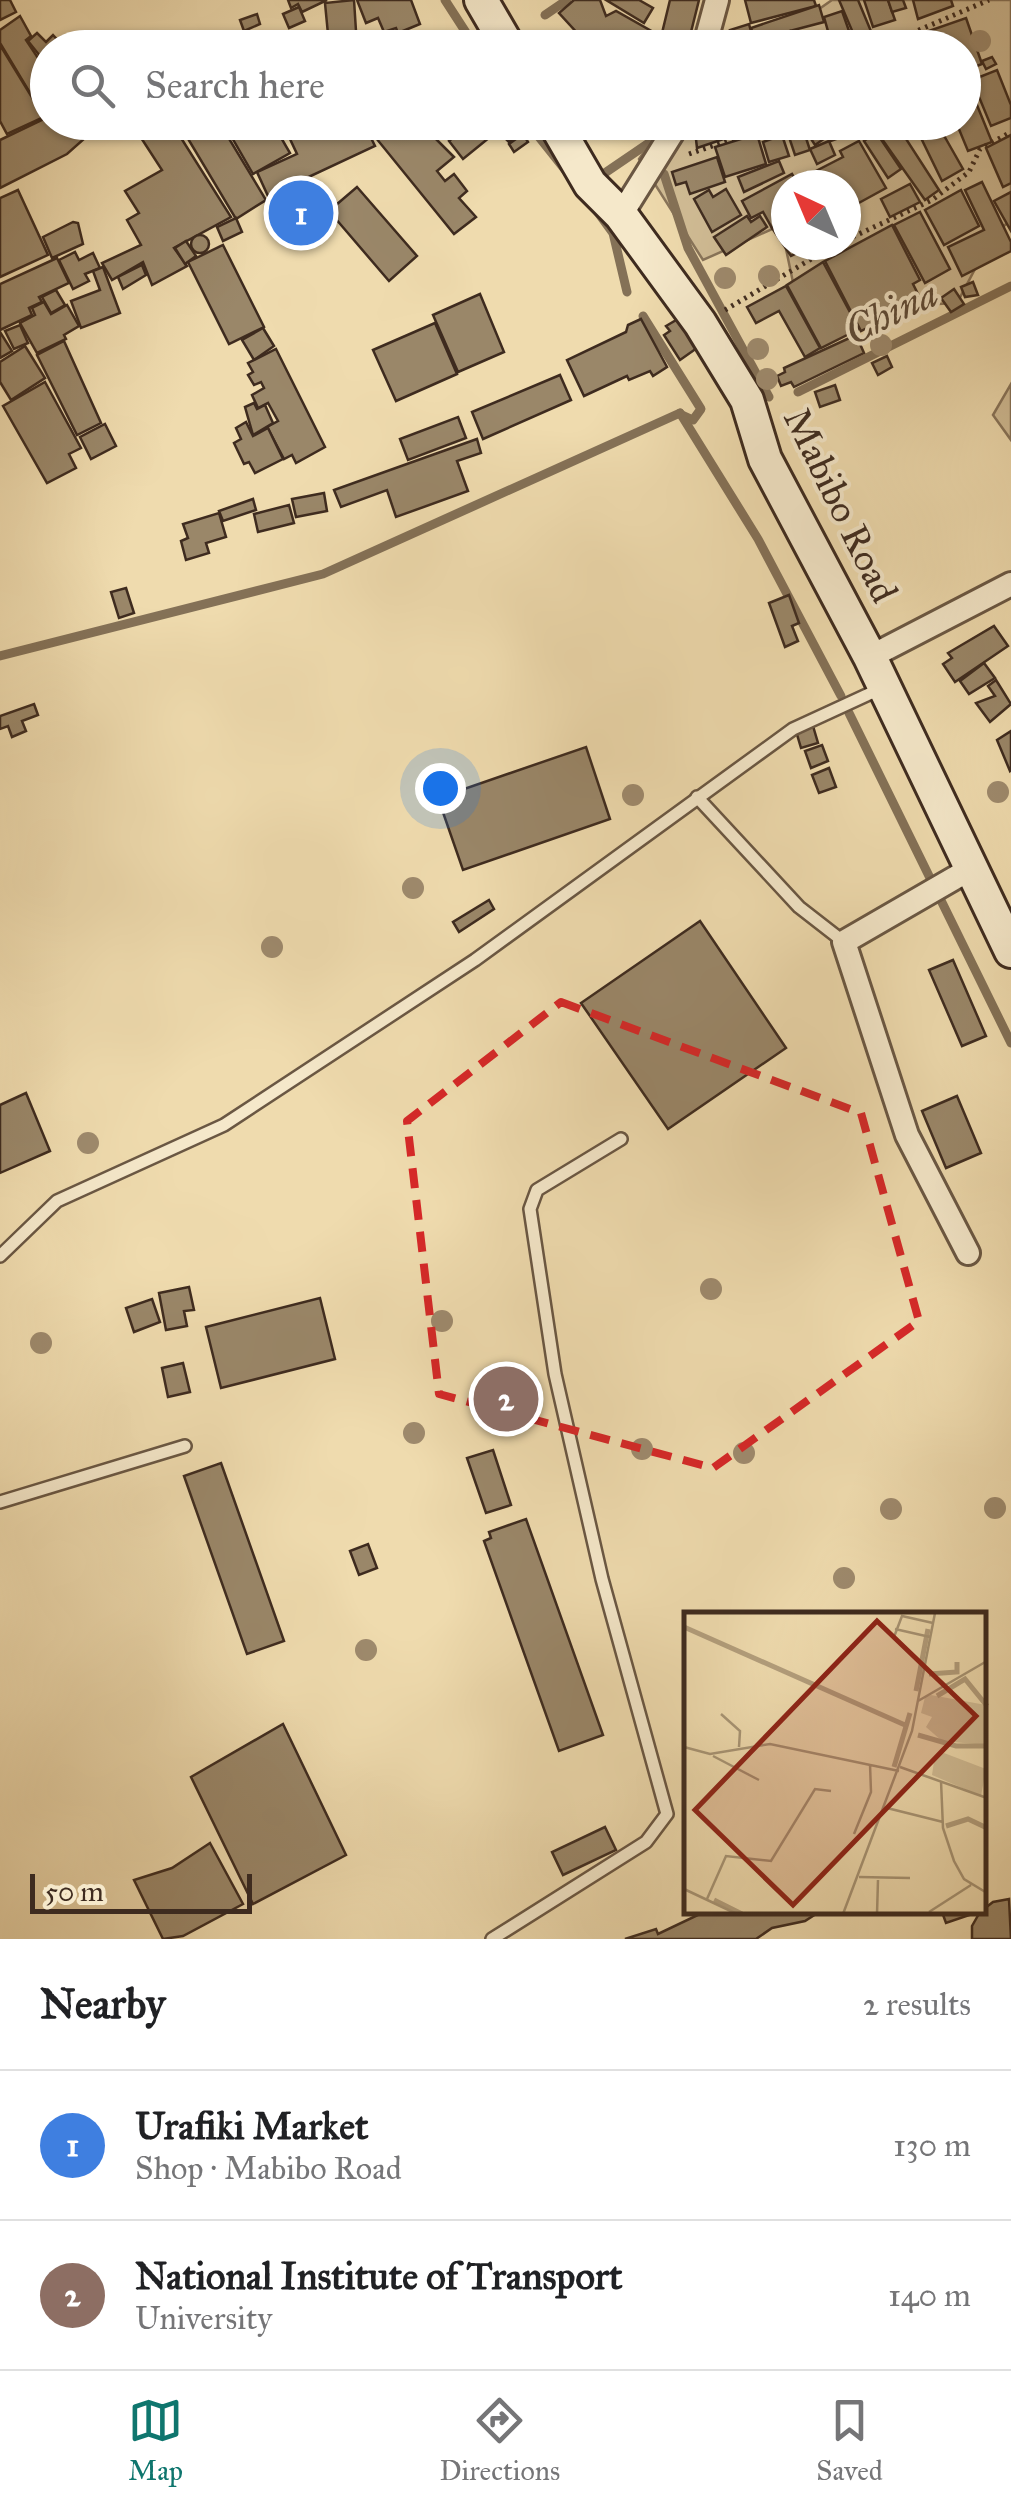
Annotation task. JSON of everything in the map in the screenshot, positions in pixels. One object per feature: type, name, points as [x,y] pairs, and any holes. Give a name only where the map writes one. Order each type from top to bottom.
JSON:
[{"type":"main road","points":[[481,0],[498,30]]},
{"type":"main road","name":"Mabibo Road","points":[[564,140],[590,184],[621,215],[700,323],[748,400],[765,459],[877,672],[1010,946]]},
{"type":"street","points":[[709,30],[717,0]]},
{"type":"street","points":[[621,215],[669,140]]},
{"type":"street","points":[[877,672],[1011,584]]},
{"type":"street","points":[[968,1254],[908,1136],[844,942],[972,868]]},
{"type":"lane","points":[[0,1256],[56,1201],[224,1125],[475,960],[877,672]]},
{"type":"lane","points":[[697,798],[799,907],[844,942]]},
{"type":"lane","points":[[492,1939],[646,1842],[667,1814],[602,1579],[555,1374],[530,1210],[536,1190],[621,1140]]},
{"type":"lane","points":[[0,1502],[185,1446]]},
{"type":"path","points":[[919,30],[988,0]]},
{"type":"path","points":[[861,233],[932,200],[970,172],[980,149],[1011,132]]},
{"type":"path","points":[[654,168],[731,140]]},
{"type":"path","points":[[700,323],[809,260]]},
{"type":"highlighted area","points":[[561,1002],[861,1113],[919,1321],[713,1468],[439,1394],[407,1121]]},
{"type":"shaded area","points":[[832,0],[1011,0],[1011,220],[993,235],[957,303],[799,311],[788,260],[861,260],[861,170],[771,170],[771,229],[703,260],[639,159],[652,140],[981,140],[981,30],[789,30]]},
{"type":"shaded area","points":[[1011,384],[1011,440],[993,415]]},
{"type":"building","points":[[0,0],[10,0],[16,12],[0,20]]},
{"type":"building","points":[[288,0],[327,0],[302,12],[298,4],[291,8]]},
{"type":"building","points":[[354,0],[356,30],[328,30],[325,3]]},
{"type":"building","points":[[357,0],[411,0],[420,24],[405,30],[383,30],[378,18],[366,23]]},
{"type":"building","points":[[574,0],[600,0],[606,16],[616,11],[650,30],[575,30],[559,13]]},
{"type":"building","points":[[606,0],[639,0],[653,8],[644,23]]},
{"type":"building","points":[[670,0],[699,0],[692,30],[663,30]]},
{"type":"building","points":[[745,0],[814,0],[816,6],[751,23]]},
{"type":"building","points":[[839,0],[858,0],[870,30],[852,30]]},
{"type":"building","points":[[864,0],[888,0],[895,20],[873,27]]},
{"type":"building","points":[[888,0],[903,0],[906,8],[892,12]]},
{"type":"building","points":[[913,0],[951,0],[953,6],[918,19]]},
{"type":"building","points":[[819,5],[824,22],[793,30],[751,28]]},
{"type":"building","points":[[299,7],[305,21],[289,28],[283,14]]},
{"type":"building","points":[[842,11],[849,30],[828,30],[824,17]]},
{"type":"building","points":[[257,14],[260,24],[244,30],[240,20]]},
{"type":"building","points":[[20,16],[30,34],[26,40],[30,46],[30,93],[0,43],[0,30]]},
{"type":"building","points":[[966,18],[970,30],[932,30]]},
{"type":"building","points":[[0,45],[30,94],[30,123],[7,134],[0,121]]},
{"type":"building","points":[[992,57],[996,64],[986,69],[982,61]]},
{"type":"building","points":[[997,70],[1011,105],[1011,118],[991,126],[981,102],[981,76]]},
{"type":"building","points":[[981,115],[992,142],[968,151],[963,140],[981,140]]},
{"type":"building","points":[[30,126],[30,140],[83,140],[67,154],[0,188],[0,140]]},
{"type":"building","points":[[1011,135],[1011,183],[1003,187],[986,148]]},
{"type":"building","points":[[142,140],[182,140],[231,217],[174,248],[187,266],[152,285],[143,262],[112,280],[102,263],[141,245],[127,220],[139,213],[125,191],[162,170]]},
{"type":"building","points":[[189,140],[230,140],[266,200],[236,219]]},
{"type":"building","points":[[233,140],[282,140],[290,153],[253,174]]},
{"type":"building","points":[[290,140],[372,140],[375,146],[268,196],[257,172],[297,154]]},
{"type":"building","points":[[378,140],[437,140],[454,157],[437,171],[445,181],[454,174],[467,191],[459,198],[476,217],[454,234]]},
{"type":"building","points":[[450,140],[486,140],[463,159]]},
{"type":"building","points":[[515,140],[528,142],[514,152],[509,144]]},
{"type":"building","points":[[696,140],[721,140],[697,148]]},
{"type":"building","points":[[738,140],[759,140],[766,164],[725,177],[715,147]]},
{"type":"building","points":[[784,140],[789,156],[769,162],[763,142]]},
{"type":"building","points":[[790,140],[807,140],[810,150],[795,155]]},
{"type":"building","points":[[881,140],[901,169],[888,178],[864,141]]},
{"type":"building","points":[[883,140],[907,140],[939,190],[925,200]]},
{"type":"building","points":[[922,140],[947,140],[963,169],[942,181]]},
{"type":"building","points":[[829,141],[835,155],[817,164],[810,149]]},
{"type":"building","points":[[859,141],[886,188],[861,202],[861,170],[818,170],[843,157],[840,151]]},
{"type":"building","points":[[717,157],[725,182],[690,194],[686,182],[676,185],[672,172]]},
{"type":"building","points":[[779,161],[783,170],[771,170],[771,179],[744,192],[738,177]]},
{"type":"building","points":[[982,182],[1011,242],[1011,251],[962,276],[948,247],[984,230],[965,190]]},
{"type":"building","points":[[313,184],[323,202],[312,208],[302,191]]},
{"type":"building","points":[[910,184],[920,202],[890,217],[881,199]]},
{"type":"building","points":[[771,185],[771,226],[763,212],[751,218],[742,201]]},
{"type":"building","points":[[357,187],[417,256],[389,281],[329,211]]},
{"type":"building","points":[[300,188],[311,210],[281,224],[271,202]]},
{"type":"building","points":[[726,189],[741,215],[712,232],[694,199],[709,190],[713,197]]},
{"type":"building","points":[[18,190],[48,255],[0,277],[0,198]]},
{"type":"building","points":[[961,190],[979,226],[944,245],[925,210]]},
{"type":"building","points":[[1011,192],[1011,231],[994,201]]},
{"type":"building","points":[[920,212],[950,269],[925,283],[894,225]]},
{"type":"building","points":[[747,216],[751,222],[760,216],[767,227],[726,255],[714,237]]},
{"type":"building","points":[[236,218],[242,232],[223,241],[217,227]]},
{"type":"building","points":[[78,223],[83,244],[52,258],[43,237]]},
{"type":"building","points":[[892,225],[920,280],[913,284],[921,300],[861,331],[825,261],[861,260],[861,242]]},
{"type":"building","points":[[200,235],[207,237],[207,251],[200,253],[193,251],[191,244],[193,237]]},
{"type":"building","points":[[186,241],[196,256],[185,264],[175,248]]},
{"type":"building","points":[[223,245],[264,327],[229,344],[188,262]]},
{"type":"building","points":[[75,252],[79,260],[93,253],[100,268],[85,274],[89,281],[73,289],[59,260]]},
{"type":"building","points":[[57,258],[69,283],[39,297],[42,302],[29,308],[32,315],[0,330],[0,284]]},
{"type":"building","points":[[823,262],[859,329],[821,348],[787,285]]},
{"type":"building","points":[[142,265],[146,275],[123,289],[118,277]]},
{"type":"building","points":[[103,267],[120,313],[81,328],[71,301],[100,290],[93,271]]},
{"type":"building","points":[[973,282],[978,295],[965,297],[961,287]]},
{"type":"building","points":[[786,286],[820,348],[805,357],[779,311],[756,323],[747,307]]},
{"type":"building","points":[[954,289],[964,304],[951,312],[941,298]]},
{"type":"building","points":[[56,290],[65,305],[51,313],[42,297]]},
{"type":"building","points":[[480,294],[504,352],[458,372],[433,315]]},
{"type":"building","points":[[44,302],[51,314],[67,305],[79,326],[64,335],[66,339],[37,353],[20,323],[35,315],[32,308]]},
{"type":"building","points":[[641,319],[667,367],[653,376],[650,371],[629,380],[627,376],[584,396],[567,360],[626,332],[628,325]]},
{"type":"building","points":[[678,319],[697,348],[680,360],[664,335],[670,331],[666,326]]},
{"type":"building","points":[[435,323],[457,374],[396,401],[373,350]]},
{"type":"building","points":[[20,325],[28,343],[14,349],[5,331]]},
{"type":"building","points":[[263,328],[274,346],[254,360],[242,340]]},
{"type":"building","points":[[0,332],[12,351],[0,358]]},
{"type":"building","points":[[856,335],[864,353],[794,387],[791,382],[781,386],[777,376],[785,372],[784,368]]},
{"type":"building","points":[[64,341],[101,423],[77,435],[37,355]]},
{"type":"building","points":[[25,346],[45,378],[11,400],[0,382],[0,362]]},
{"type":"building","points":[[276,349],[325,447],[296,463],[292,455],[284,459],[267,427],[278,421],[268,403],[258,408],[252,395],[264,388],[261,382],[254,385],[248,375],[253,372],[248,363]]},
{"type":"building","points":[[887,356],[892,367],[878,375],[872,363]]},
{"type":"building","points":[[560,375],[571,400],[483,439],[472,412]]},
{"type":"building","points":[[45,382],[81,448],[69,454],[76,468],[47,483],[3,406]]},
{"type":"building","points":[[835,385],[840,400],[820,407],[815,392]]},
{"type":"building","points":[[254,403],[257,409],[265,405],[273,423],[253,435],[245,407]]},
{"type":"building","points":[[458,417],[466,438],[408,460],[400,439]]},
{"type":"building","points":[[246,422],[253,436],[268,428],[283,459],[255,473],[249,462],[244,464],[234,443],[241,439],[236,428]]},
{"type":"building","points":[[105,424],[116,446],[91,459],[80,437]]},
{"type":"building","points":[[477,439],[481,453],[457,461],[468,491],[396,517],[387,490],[341,507],[334,490]]},
{"type":"building","points":[[324,493],[327,511],[296,517],[292,499]]},
{"type":"building","points":[[253,499],[256,510],[223,521],[219,511]]},
{"type":"building","points":[[289,505],[294,523],[258,532],[254,514]]},
{"type":"building","points":[[219,513],[226,537],[206,543],[209,553],[186,560],[181,541],[188,538],[183,524]]},
{"type":"building","points":[[126,588],[134,613],[119,618],[111,592]]},
{"type":"building","points":[[789,595],[799,623],[792,626],[798,641],[785,647],[769,603]]},
{"type":"building","points":[[994,626],[1008,646],[955,682],[943,664],[952,658],[948,653]]},
{"type":"building","points":[[984,663],[995,678],[969,694],[960,681]]},
{"type":"building","points":[[996,680],[1011,704],[990,722],[976,703],[995,696],[988,686]]},
{"type":"building","points":[[34,704],[38,715],[22,721],[26,731],[12,737],[8,726],[0,729],[0,716]]},
{"type":"building","points":[[813,726],[818,743],[801,748],[796,731]]},
{"type":"building","points":[[1011,731],[1011,770],[1010,771],[997,740]]},
{"type":"building","points":[[822,745],[828,761],[811,768],[805,751]]},
{"type":"building","points":[[586,747],[610,819],[463,870],[438,798]]},
{"type":"building","points":[[829,768],[836,787],[819,793],[812,775]]},
{"type":"building","points":[[489,900],[494,909],[459,932],[453,922]]},
{"type":"building","points":[[700,921],[786,1048],[668,1129],[581,1003]]},
{"type":"building","points":[[953,960],[986,1036],[962,1046],[929,970]]},
{"type":"building","points":[[26,1093],[50,1151],[0,1173],[0,1105]]},
{"type":"building","points":[[957,1096],[981,1153],[946,1168],[922,1111]]},
{"type":"building","points":[[189,1287],[194,1310],[184,1311],[187,1326],[166,1330],[159,1293]]},
{"type":"building","points":[[320,1298],[335,1359],[221,1388],[206,1327]]},
{"type":"building","points":[[152,1299],[160,1322],[134,1332],[126,1308]]},
{"type":"building","points":[[183,1363],[190,1392],[168,1397],[162,1368]]},
{"type":"building","points":[[493,1450],[511,1505],[486,1513],[467,1458]]},
{"type":"building","points":[[221,1463],[284,1641],[247,1654],[184,1476]]},
{"type":"building","points":[[526,1519],[603,1735],[559,1751],[484,1541],[491,1538],[489,1532]]},
{"type":"building","points":[[368,1544],[377,1568],[359,1575],[350,1551]]},
{"type":"building","points":[[283,1724],[346,1855],[253,1904],[191,1777]]},
{"type":"building","points":[[605,1827],[616,1850],[563,1875],[552,1852]]},
{"type":"building","points":[[210,1843],[243,1904],[183,1936],[163,1939],[134,1880],[172,1868]]},
{"type":"building","points":[[1009,1899],[1011,1939],[972,1939],[972,1926],[993,1902]]},
{"type":"building","points":[[700,1914],[816,1914],[805,1921],[772,1928],[756,1939],[625,1939],[656,1929],[658,1934]]},
{"type":"building","points":[[943,1914],[972,1914],[946,1923]]},
{"type":"waterway","points":[[445,0],[464,30]]},
{"type":"waterway","points":[[545,15],[567,0]]},
{"type":"waterway","points":[[541,140],[566,171]]},
{"type":"waterway","points":[[596,179],[653,140]]},
{"type":"waterway","points":[[664,174],[688,248],[769,397]]},
{"type":"waterway","points":[[597,211],[613,233],[627,292]]},
{"type":"waterway","name":"China","points":[[798,392],[1011,286]]},
{"type":"waterway","points":[[643,316],[701,409],[693,420],[682,415]]},
{"type":"waterway","points":[[680,413],[758,539],[841,696]]},
{"type":"waterway","points":[[0,656],[323,574],[680,413]]},
{"type":"waterway","points":[[849,713],[1011,1043]]},
{"type":"place","name":"Urafiki Market","points":[[301,213]]},
{"type":"place","name":"National Institute of Transport","points":[[506,1399]]}]
